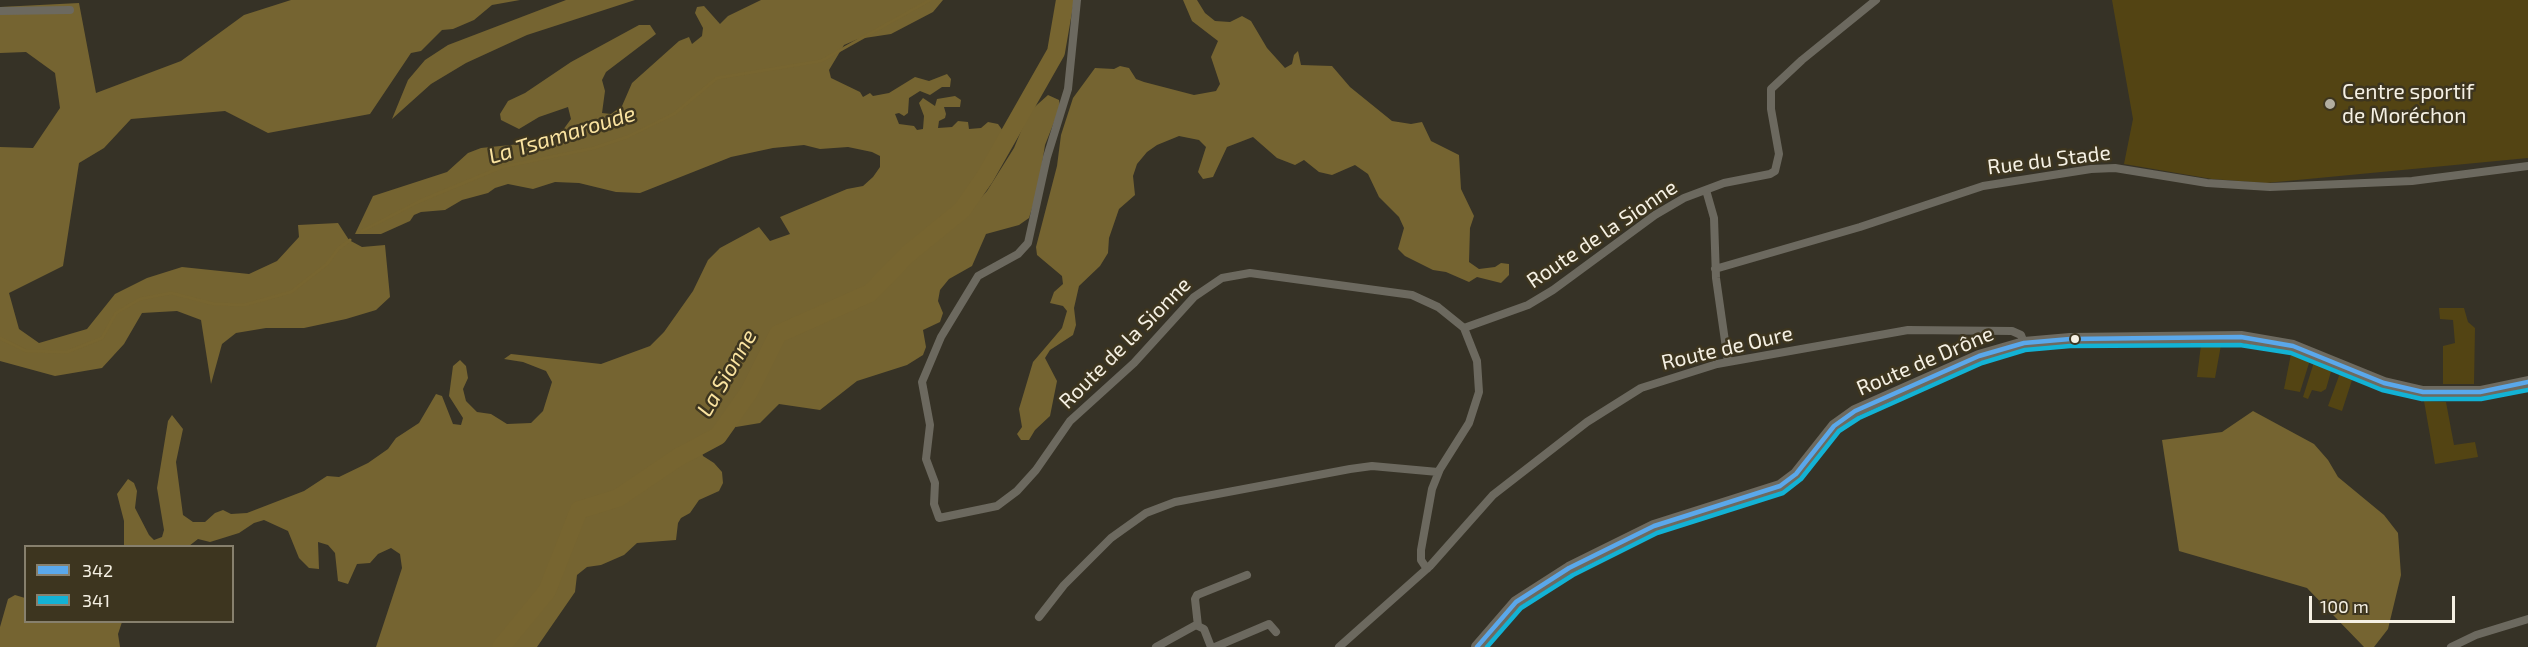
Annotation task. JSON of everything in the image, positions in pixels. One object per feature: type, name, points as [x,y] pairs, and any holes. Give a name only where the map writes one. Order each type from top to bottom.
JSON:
[{"type":"street","name":"Route de la Sionne","points":[[1077,0],[1068,89],[1047,157],[1028,243],[1018,254],[978,276],[942,337],[922,382],[930,425],[926,459],[935,483],[934,504],[939,518],[997,506],[1017,491],[1036,470],[1070,422],[1134,363],[1194,297],[1222,278],[1250,273],[1412,294],[1438,307],[1464,328],[1528,304],[1553,290],[1655,215],[1684,198],[1724,183],[1765,176],[1775,171],[1779,154],[1769,95],[1771,89],[1802,60],[1876,0]]},
{"type":"street","points":[[0,11],[70,10]]},
{"type":"street","name":"Rue du Stade","points":[[1715,269],[1860,227],[1983,186],[2091,170],[2115,168],[2218,184],[2270,188],[2412,181],[2528,166]]},
{"type":"street","points":[[1706,190],[1716,236],[1715,269],[1728,362]]},
{"type":"street","points":[[1427,569],[1421,560],[1424,523],[1438,472],[1469,423],[1477,403],[1478,366],[1464,328]]},
{"type":"street","name":"Route de Oure","points":[[1339,647],[1427,569],[1492,495],[1587,422],[1641,388],[1678,375],[1728,362],[1908,330],[2012,331],[2021,335],[2024,343]]},
{"type":"street","name":"Route de Drône","points":[[1477,647],[1516,602],[1569,568],[1654,525],[1780,486],[1796,474],[1834,426],[1855,411],[1969,360],[2024,343],[2070,339],[2241,337],[2301,348],[2378,381],[2410,390],[2440,394],[2480,392],[2528,382]]},
{"type":"street","points":[[1039,617],[1064,585],[1111,537],[1146,513],[1175,502],[1372,466],[1438,472]]},
{"type":"street","points":[[1198,626],[1195,599],[1197,595],[1247,575]]},
{"type":"street","points":[[2451,647],[2476,635],[2528,619]]},
{"type":"street","points":[[1156,647],[1192,626],[1198,626],[1205,631],[1213,647],[1269,624],[1276,632]]},
{"type":"shaded area","points":[[291,0],[520,0],[492,5],[474,20],[453,29],[442,30],[421,51],[411,53],[370,114],[268,133],[225,111],[131,119],[104,148],[79,163],[63,266],[9,293],[19,329],[39,343],[87,329],[115,294],[147,278],[182,267],[249,274],[277,261],[299,237],[298,225],[338,223],[349,240],[362,247],[385,245],[390,297],[376,310],[346,319],[304,328],[266,328],[236,333],[222,344],[211,384],[201,320],[177,311],[142,313],[124,344],[102,368],[55,376],[0,361],[0,147],[33,148],[60,108],[55,73],[26,52],[0,53],[0,7],[79,3],[96,93],[181,61],[244,15]]},
{"type":"shaded area","points":[[566,0],[635,0],[527,35],[466,63],[431,84],[392,119],[408,80],[425,60],[448,45]]},
{"type":"shaded area","points":[[761,0],[943,0],[933,12],[891,34],[858,39],[844,45],[829,70],[831,78],[860,92],[863,97],[870,93],[873,96],[889,93],[915,77],[929,81],[947,74],[951,79],[950,87],[942,87],[930,95],[920,91],[909,98],[908,113],[904,116],[899,113],[895,114],[899,124],[914,126],[917,130],[923,129],[924,116],[919,103],[923,98],[935,106],[937,99],[955,96],[961,100],[960,107],[944,107],[945,118],[939,121],[938,128],[952,127],[958,121],[968,122],[969,129],[981,128],[988,122],[998,124],[1003,131],[1001,141],[976,187],[964,200],[962,206],[970,210],[987,191],[1014,148],[1029,112],[1048,95],[1059,100],[1060,107],[1045,145],[1038,189],[1029,218],[1019,225],[986,234],[972,266],[949,279],[940,290],[938,301],[943,313],[940,322],[923,330],[926,347],[923,355],[907,365],[857,381],[820,410],[779,404],[760,423],[736,427],[726,422],[724,429],[706,434],[699,442],[703,456],[722,472],[723,483],[719,491],[699,500],[690,513],[681,518],[678,523],[676,540],[637,543],[624,555],[601,565],[587,567],[577,575],[575,592],[537,647],[376,647],[402,568],[400,554],[391,548],[378,554],[370,563],[357,564],[348,584],[338,581],[335,553],[328,545],[318,542],[319,569],[309,568],[299,558],[288,531],[264,520],[254,523],[239,533],[210,542],[198,539],[190,545],[124,545],[124,521],[117,494],[128,479],[134,483],[137,491],[135,508],[149,535],[154,540],[162,537],[164,530],[157,488],[168,421],[172,415],[183,429],[176,462],[183,515],[193,522],[205,522],[215,513],[223,510],[231,514],[247,513],[304,491],[327,476],[339,477],[368,463],[388,449],[396,438],[419,423],[436,394],[442,396],[453,424],[461,425],[463,418],[449,396],[453,366],[460,360],[466,366],[468,378],[463,389],[466,401],[477,412],[491,414],[507,424],[531,423],[543,411],[552,382],[546,371],[523,362],[504,359],[511,354],[601,364],[650,346],[664,332],[693,291],[708,260],[720,248],[759,227],[770,241],[790,234],[780,217],[847,189],[863,186],[880,167],[880,156],[848,147],[820,149],[804,145],[773,148],[731,157],[640,193],[616,192],[579,183],[555,182],[533,189],[508,184],[488,193],[462,200],[445,210],[421,212],[414,215],[410,221],[381,234],[355,234],[373,196],[447,172],[468,153],[481,148],[539,142],[563,130],[571,119],[568,107],[539,117],[519,129],[501,120],[500,114],[508,101],[525,93],[571,62],[639,25],[650,25],[656,34],[606,72],[602,80],[605,91],[602,113],[611,114],[622,106],[632,83],[679,41],[689,37],[692,44],[702,36],[703,28],[695,13],[697,7],[704,6],[720,24],[728,16]]},
{"type":"shaded area","points":[[1183,0],[1197,0],[1205,13],[1215,21],[1230,22],[1242,16],[1251,21],[1267,48],[1285,68],[1292,64],[1294,55],[1298,51],[1301,65],[1332,66],[1350,87],[1392,121],[1411,124],[1422,122],[1431,141],[1459,155],[1461,189],[1474,216],[1470,228],[1469,262],[1479,269],[1495,267],[1501,263],[1509,264],[1509,275],[1501,283],[1477,277],[1469,282],[1446,272],[1433,270],[1405,256],[1398,249],[1404,228],[1399,217],[1379,197],[1368,174],[1355,165],[1332,175],[1319,172],[1304,160],[1295,165],[1277,158],[1253,137],[1227,147],[1213,177],[1203,179],[1198,172],[1206,147],[1199,140],[1179,136],[1157,145],[1147,152],[1137,164],[1133,176],[1135,195],[1119,209],[1109,238],[1108,253],[1100,266],[1079,286],[1074,308],[1076,325],[1073,335],[1050,350],[1045,358],[1057,381],[1050,416],[1035,430],[1029,440],[1021,440],[1017,434],[1022,427],[1019,409],[1033,362],[1062,328],[1067,311],[1063,306],[1050,303],[1054,292],[1063,284],[1062,276],[1037,255],[1036,247],[1057,166],[1061,135],[1073,98],[1095,68],[1114,69],[1120,66],[1129,68],[1136,79],[1144,82],[1194,95],[1216,91],[1220,84],[1211,57],[1218,41],[1192,21]]},
{"type":"shaded area","name":"Centre sportif de Moréchon","points":[[2112,0],[2528,0],[2528,158],[2266,183],[2212,179],[2124,164],[2133,119]]},
{"type":"shaded area","points":[[2439,308],[2464,308],[2468,322],[2475,328],[2474,384],[2443,384],[2443,346],[2455,343],[2453,320],[2440,319]]},
{"type":"shaded area","points":[[2201,345],[2221,345],[2215,378],[2197,377]]},
{"type":"shaded area","points":[[2291,354],[2310,360],[2300,392],[2284,389]]},
{"type":"shaded area","points":[[2314,362],[2332,368],[2326,389],[2321,392],[2312,390],[2308,399],[2303,397]]},
{"type":"shaded area","points":[[2340,373],[2353,377],[2342,411],[2328,406]]},
{"type":"shaded area","points":[[2424,401],[2446,402],[2454,445],[2475,442],[2478,457],[2435,464]]},
{"type":"shaded area","points":[[2253,411],[2314,444],[2328,460],[2338,477],[2384,515],[2398,533],[2401,575],[2388,629],[2374,647],[2364,647],[2307,588],[2179,551],[2162,440],[2222,432]]},
{"type":"shaded area","points":[[15,595],[24,598],[24,623],[122,623],[118,634],[120,647],[0,647],[0,627],[8,599]]},
{"type":"waterway","name":"La Tsamaroude","points":[[362,231],[420,201],[502,167],[594,148],[627,137],[674,114],[717,78],[821,61],[930,0]]},
{"type":"waterway","name":"La Sionne","points":[[501,647],[547,591],[579,510],[618,498],[677,458],[718,436],[749,392],[778,334],[870,293],[908,254],[962,210],[985,177],[1056,52],[1065,0]]},
{"type":"waterway","name":"La Tsamaroude","points":[[0,338],[26,351],[67,352],[102,338],[116,313],[140,299],[171,293],[214,304],[244,305],[291,292],[327,264],[338,249],[350,240]]},
{"type":"transit line","name":"342","points":[[1477,647],[1516,602],[1569,568],[1654,526],[1780,486],[1796,474],[1834,426],[1855,411],[1979,356],[2024,343],[2070,339],[2241,337],[2293,346],[2384,383],[2423,392],[2480,392],[2528,382]]},
{"type":"transit line","name":"341","points":[[1487,647],[1521,608],[1573,575],[1657,533],[1783,493],[1801,479],[1839,431],[1859,418],[1982,363],[2025,350],[2070,346],[2240,345],[2291,353],[2382,390],[2422,399],[2481,399],[2528,390]]},
{"type":"place","name":"Centre sportif de Moréchon","points":[[2330,104]]}]
